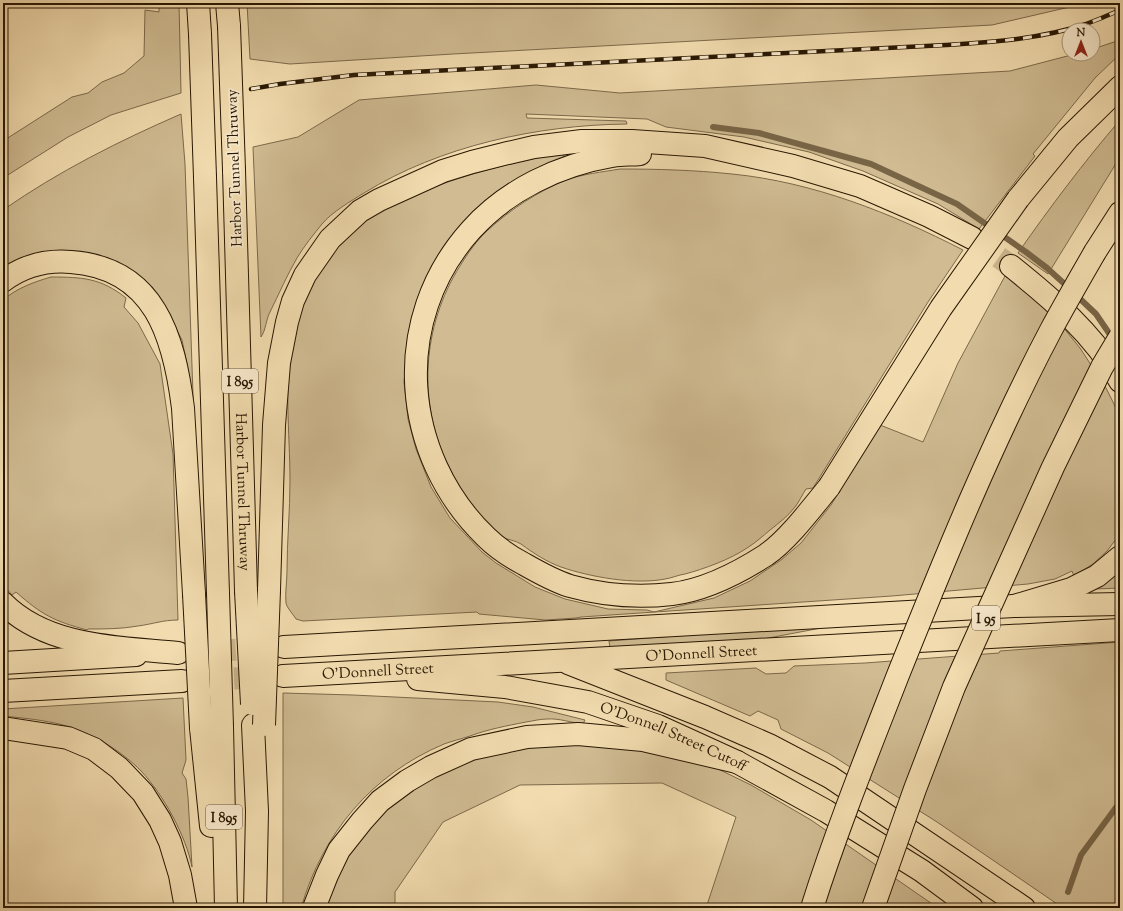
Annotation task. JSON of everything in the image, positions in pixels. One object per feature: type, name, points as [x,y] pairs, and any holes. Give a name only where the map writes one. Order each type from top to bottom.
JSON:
[{"type":"main road","name":"Harbor Tunnel Thruway","points":[[198,3],[218,593],[212,727],[226,908]]},
{"type":"main road","name":"Harbor Tunnel Thruway","points":[[227,3],[234,170],[246,591],[259,725]]},
{"type":"main road","points":[[732,153],[613,155],[566,168],[528,185],[494,208],[477,223],[459,243],[442,271],[430,296],[418,345],[415,375],[423,431],[433,460],[446,486],[463,512],[486,538],[511,557],[537,572],[569,586],[601,593],[640,596],[673,594],[707,586],[768,554],[794,529],[829,487],[941,308],[1018,199],[1068,138],[1120,87]]},
{"type":"main road","points":[[259,725],[269,590],[274,425],[279,362],[293,301],[305,274],[330,239],[360,211],[410,185],[443,171],[472,162],[534,147],[582,141],[632,141],[705,146],[794,166],[860,186],[930,216],[972,238]]},
{"type":"main road","points":[[812,908],[865,760],[951,543],[996,443],[1051,330],[1095,252],[1120,213]]},
{"type":"main road","points":[[3,281],[18,271],[32,265],[64,261],[80,262],[97,266],[126,278],[138,289],[150,303],[168,334],[180,385],[184,416],[194,594],[212,727],[219,908]]},
{"type":"main road","points":[[1011,266],[1029,280],[1072,320],[1097,346],[1120,381]]},
{"type":"main road","name":"I 95","points":[[873,908],[915,789],[954,687],[1057,460],[1102,367],[1120,337]]},
{"type":"main road","points":[[1014,606],[1071,589],[1097,576],[1120,557]]},
{"type":"main road","points":[[3,603],[13,613],[31,625],[52,634],[92,644],[179,653],[3,663]]},
{"type":"main road","name":"O'Donnell Street","points":[[284,647],[1014,606],[1120,604]]},
{"type":"main road","name":"O'Donnell Street","points":[[283,676],[1120,630]]},
{"type":"main road","name":"O'Donnell Street Cutoff","points":[[498,635],[769,745],[823,774],[1024,908]]},
{"type":"main road","points":[[3,650],[60,660]]},
{"type":"main road","name":"O'Donnell Street Cutoff","points":[[337,672],[505,687],[588,702],[658,726],[737,762],[826,811],[922,871],[972,908]]},
{"type":"main road","points":[[3,691],[182,681]]},
{"type":"main road","name":"I 895","points":[[255,908],[259,725]]},
{"type":"main road","points":[[3,728],[68,738],[94,749],[119,768],[143,793],[160,820],[170,842],[180,875],[186,908]]},
{"type":"main road","points":[[314,908],[339,850],[380,801],[407,781],[431,767],[471,749],[527,737],[578,734],[643,740],[737,762]]},
{"type":"shaded area","points":[[159,3],[179,3],[181,93],[111,115],[68,137],[3,178],[3,141],[72,97],[88,93],[102,82],[124,73],[144,56],[145,10],[159,12]]},
{"type":"shaded area","points":[[247,3],[1087,3],[992,25],[290,64],[250,59]]},
{"type":"shaded area","points":[[1120,40],[1120,54],[1095,78],[1033,154],[1035,156],[979,229],[938,204],[863,171],[809,152],[744,137],[666,127],[647,119],[526,114],[527,118],[626,121],[627,124],[593,125],[559,129],[490,141],[424,163],[393,177],[364,193],[331,215],[306,245],[297,258],[283,285],[269,315],[261,337],[253,147],[298,137],[359,100],[536,85],[620,93],[1010,71],[1061,58],[1061,62],[1101,62],[1101,46]]},
{"type":"shaded area","points":[[181,114],[185,164],[195,453],[191,452],[187,364],[182,340],[167,311],[130,271],[3,271],[3,210],[46,182],[90,158]]},
{"type":"shaded area","points":[[1120,120],[1120,157],[1048,274],[1018,253],[1093,152]]},
{"type":"shaded area","points":[[563,153],[565,159],[457,231],[425,281],[409,333],[404,382],[408,419],[416,449],[431,487],[450,518],[482,552],[496,563],[535,587],[565,599],[608,609],[647,610],[654,612],[714,598],[750,581],[781,560],[801,543],[831,505],[880,425],[923,442],[958,363],[1005,276],[1035,297],[1054,316],[1080,348],[1106,388],[1120,416],[1120,534],[1107,551],[1093,564],[1074,576],[1072,571],[1055,579],[1028,584],[892,596],[545,620],[479,614],[477,612],[303,621],[296,619],[286,603],[290,492],[288,406],[289,368],[297,320],[310,286],[322,265],[336,246],[356,227],[411,196],[442,184],[505,165]]},
{"type":"shaded area","points":[[620,169],[676,170],[732,174],[792,184],[851,201],[880,212],[936,236],[963,250],[928,302],[813,488],[806,489],[796,505],[780,522],[747,548],[717,563],[692,572],[668,579],[653,581],[613,579],[573,571],[551,563],[519,543],[504,538],[500,535],[480,515],[468,500],[449,467],[439,442],[432,417],[428,391],[428,365],[431,339],[438,314],[447,289],[469,252],[480,238],[515,208],[555,185],[579,176]]},
{"type":"shaded area","points":[[51,277],[72,277],[91,280],[108,286],[126,298],[124,307],[138,323],[160,364],[173,454],[178,620],[125,628],[87,630],[66,624],[41,612],[16,592],[12,595],[3,584],[3,300],[26,286]]},
{"type":"shaded area","points":[[1120,568],[1120,588],[1095,589]]},
{"type":"shaded area","points":[[823,625],[821,628],[758,640],[610,648],[609,641]]},
{"type":"shaded area","points":[[1120,642],[1120,908],[1063,908],[937,822],[828,753],[781,729],[778,720],[758,711],[750,716],[666,680],[666,673],[756,668],[766,674],[786,673],[794,666],[865,663]]},
{"type":"shaded area","points":[[283,693],[498,702],[533,707],[585,720],[583,724],[556,719],[544,719],[505,726],[444,744],[418,757],[394,772],[372,790],[353,810],[337,831],[322,855],[310,881],[301,908],[283,908]]},
{"type":"shaded area","points":[[183,698],[186,760],[182,773],[186,779],[188,797],[192,867],[185,842],[165,803],[149,780],[125,756],[95,737],[73,728],[26,718],[3,716],[3,709]]},
{"type":"shaded area","points":[[607,741],[712,766],[751,785],[811,820],[938,908],[706,908],[736,817],[662,783],[520,785],[443,822],[395,892],[395,908],[322,908],[329,889],[364,828],[399,796],[456,763],[528,744]]},
{"type":"waterway","points":[[713,127],[759,133],[871,164],[957,204],[1026,252],[1047,268],[1069,288]]},
{"type":"waterway","points":[[1076,295],[1096,314],[1113,339]]},
{"type":"waterway","points":[[1068,892],[1081,855],[1120,802]]},
{"type":"tunnel","points":[[972,238],[1011,266]]},
{"type":"tunnel","points":[[181,653],[267,648]]},
{"type":"tunnel","points":[[201,680],[269,677]]},
{"type":"railway","points":[[251,89],[354,75],[946,45],[999,41],[1069,29],[1120,10]]}]
